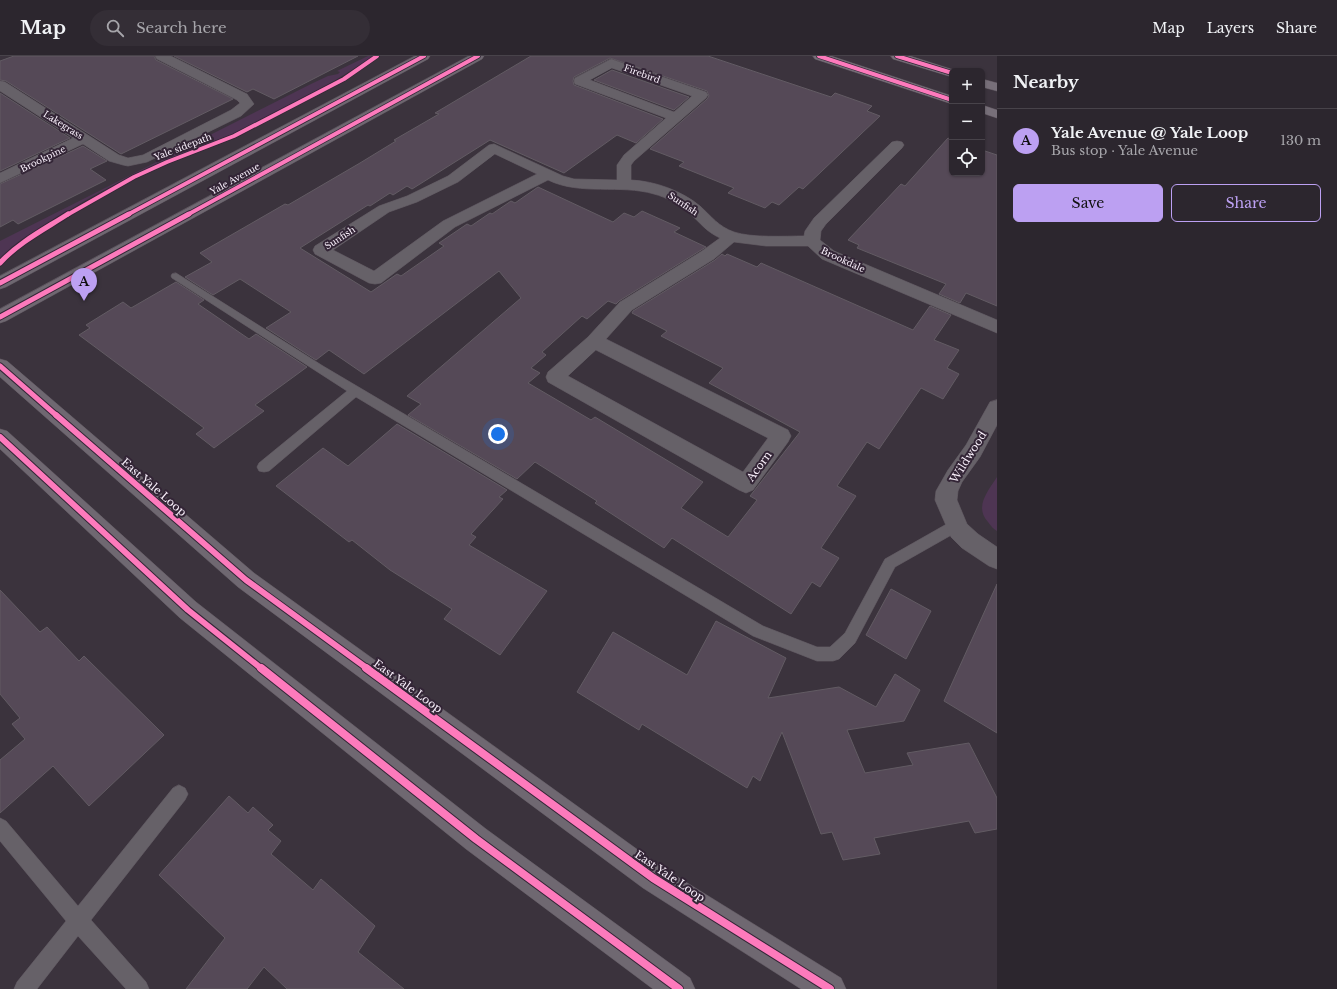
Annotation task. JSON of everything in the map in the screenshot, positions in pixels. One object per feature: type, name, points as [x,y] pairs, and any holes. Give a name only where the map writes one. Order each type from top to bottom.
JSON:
[{"type":"main road","name":"Yale Avenue","points":[[0,283],[424,56]]},
{"type":"main road","name":"Yale Avenue","points":[[0,318],[478,56]]},
{"type":"main road","points":[[819,56],[949,99]]},
{"type":"main road","points":[[897,56],[949,72]]},
{"type":"main road","points":[[985,84],[997,87]]},
{"type":"main road","points":[[985,110],[997,114]]},
{"type":"main road","name":"East Yale Loop","points":[[0,366],[246,580],[653,878],[830,989]]},
{"type":"main road","points":[[0,437],[188,610],[476,839],[679,989]]},
{"type":"street","name":"Lakegrass","points":[[2,89],[85,138],[114,158],[128,162],[147,158],[236,113],[247,104],[242,96],[161,56]]},
{"type":"street","name":"Firebird","points":[[624,184],[624,165],[629,158],[674,117],[701,96],[611,63],[580,82],[674,117]]},
{"type":"street","name":"Brookpine","points":[[0,179],[85,138]]},
{"type":"street","name":"Brookdale","points":[[897,145],[820,221],[813,231],[812,241],[818,248],[828,255],[997,327]]},
{"type":"street","name":"Sunfish","points":[[548,174],[449,224],[375,279],[321,250],[384,209],[412,199],[453,179],[494,148],[548,174],[558,179],[574,183],[624,184],[650,187],[674,196],[694,209],[714,229],[731,237],[766,241],[812,241]]},
{"type":"street","name":"Acorn","points":[[594,341],[781,436],[746,484],[555,377],[594,341],[626,306],[708,255],[731,237]]},
{"type":"street","name":"Wildwood","points":[[997,408],[973,451],[954,476],[947,491],[946,500],[959,530],[970,541],[997,559]]},
{"type":"lane","points":[[176,276],[355,391],[758,631],[817,654],[833,654],[850,638],[890,563],[957,525]]},
{"type":"lane","points":[[264,467],[355,391]]},
{"type":"lane","points":[[24,989],[79,922],[179,794]]},
{"type":"lane","points":[[0,826],[79,922],[139,989]]},
{"type":"shaded area","points":[[368,56],[374,56],[280,112],[221,140],[136,174],[100,192],[49,223],[0,258],[0,241],[311,84],[328,76],[338,74],[340,72],[337,71]]},
{"type":"shaded area","points":[[997,477],[997,531],[984,516],[982,505],[987,493]]},
{"type":"building","points":[[14,56],[154,56],[156,60],[233,99],[121,154],[6,81],[0,80],[0,61]]},
{"type":"building","points":[[174,56],[358,56],[274,99],[253,89],[247,92]]},
{"type":"building","points":[[531,56],[708,56],[831,97],[835,93],[872,106],[867,111],[880,116],[803,189],[799,187],[779,205],[772,202],[765,208],[728,193],[734,188],[679,166],[684,162],[650,149],[707,99],[709,96],[707,91],[610,58],[574,77],[574,85],[663,119],[636,143],[617,135],[564,173],[490,140],[412,189],[407,186],[393,195],[390,193],[370,206],[368,205],[300,248],[371,292],[397,274],[401,276],[444,246],[439,243],[467,224],[471,226],[511,201],[515,203],[538,187],[613,222],[624,213],[634,217],[642,211],[680,228],[674,232],[706,247],[616,304],[608,301],[587,319],[582,316],[542,352],[546,355],[531,368],[540,373],[528,383],[591,420],[595,417],[703,482],[681,508],[728,537],[757,500],[750,496],[800,432],[709,383],[723,368],[661,336],[667,331],[632,313],[633,311],[715,260],[722,254],[725,256],[727,254],[757,267],[761,263],[913,330],[930,306],[951,315],[934,340],[959,350],[947,368],[959,374],[943,399],[921,388],[879,449],[867,442],[837,486],[856,496],[821,548],[839,558],[820,587],[812,582],[791,614],[672,538],[664,548],[595,503],[597,501],[535,462],[517,479],[408,415],[421,404],[407,396],[521,298],[499,271],[364,374],[329,350],[316,360],[266,328],[291,312],[240,279],[213,295],[185,277],[212,262],[200,253],[285,204],[288,205],[360,163],[396,141],[394,140],[439,114],[435,113]]},
{"type":"building","points":[[612,70],[689,97],[674,110],[594,80]]},
{"type":"building","points":[[0,93],[70,138],[0,171]]},
{"type":"building","points":[[948,138],[949,176],[985,176],[985,151],[997,155],[997,306],[966,293],[960,303],[939,294],[946,284],[857,248],[859,245],[848,240],[901,184],[905,186]]},
{"type":"building","points":[[83,146],[107,161],[90,169],[106,180],[18,224],[13,220],[0,227],[0,184]]},
{"type":"building","points":[[176,282],[204,300],[198,304],[249,339],[256,334],[307,367],[255,405],[264,411],[214,448],[196,434],[204,428],[79,335],[90,328],[86,325],[123,302],[131,308]]},
{"type":"building","points":[[397,424],[507,490],[499,497],[503,499],[471,534],[476,537],[469,545],[547,591],[500,655],[444,619],[452,609],[390,570],[352,540],[349,542],[276,486],[323,448],[348,466]]},
{"type":"building","points":[[997,584],[997,733],[944,701]]},
{"type":"building","points":[[891,589],[931,611],[906,659],[866,635]]},
{"type":"building","points":[[0,590],[40,632],[47,627],[79,661],[84,656],[164,735],[89,806],[53,766],[0,813],[0,760],[25,739],[12,724],[20,718],[0,694]]},
{"type":"building","points":[[716,621],[786,658],[768,698],[839,687],[876,707],[895,674],[920,690],[904,721],[847,730],[865,773],[913,765],[907,753],[969,743],[997,798],[997,829],[975,833],[969,821],[874,838],[880,854],[843,860],[832,832],[821,834],[782,732],[760,781],[753,776],[747,788],[642,724],[639,730],[577,692],[613,632],[687,675]]},
{"type":"building","points":[[229,796],[248,813],[253,807],[273,825],[268,830],[281,841],[271,854],[313,890],[321,879],[375,926],[358,952],[404,989],[287,989],[264,967],[247,989],[186,989],[225,938],[159,875]]},
{"type":"cycle path","name":"Yale sidepath","points":[[0,263],[8,254],[28,239],[75,210],[134,177],[167,162],[234,136],[344,79],[377,56]]},
{"type":"cycle path","points":[[0,283],[424,56]]},
{"type":"cycle path","points":[[0,317],[478,56]]},
{"type":"cycle path","points":[[819,56],[949,99]]},
{"type":"cycle path","points":[[897,56],[949,72]]},
{"type":"cycle path","points":[[0,366],[246,580],[653,878],[830,989]]},
{"type":"cycle path","points":[[0,437],[188,610],[476,839],[679,989]]},
{"type":"place","name":"Yale Avenue @ Yale Loop","points":[[84,301]]}]
